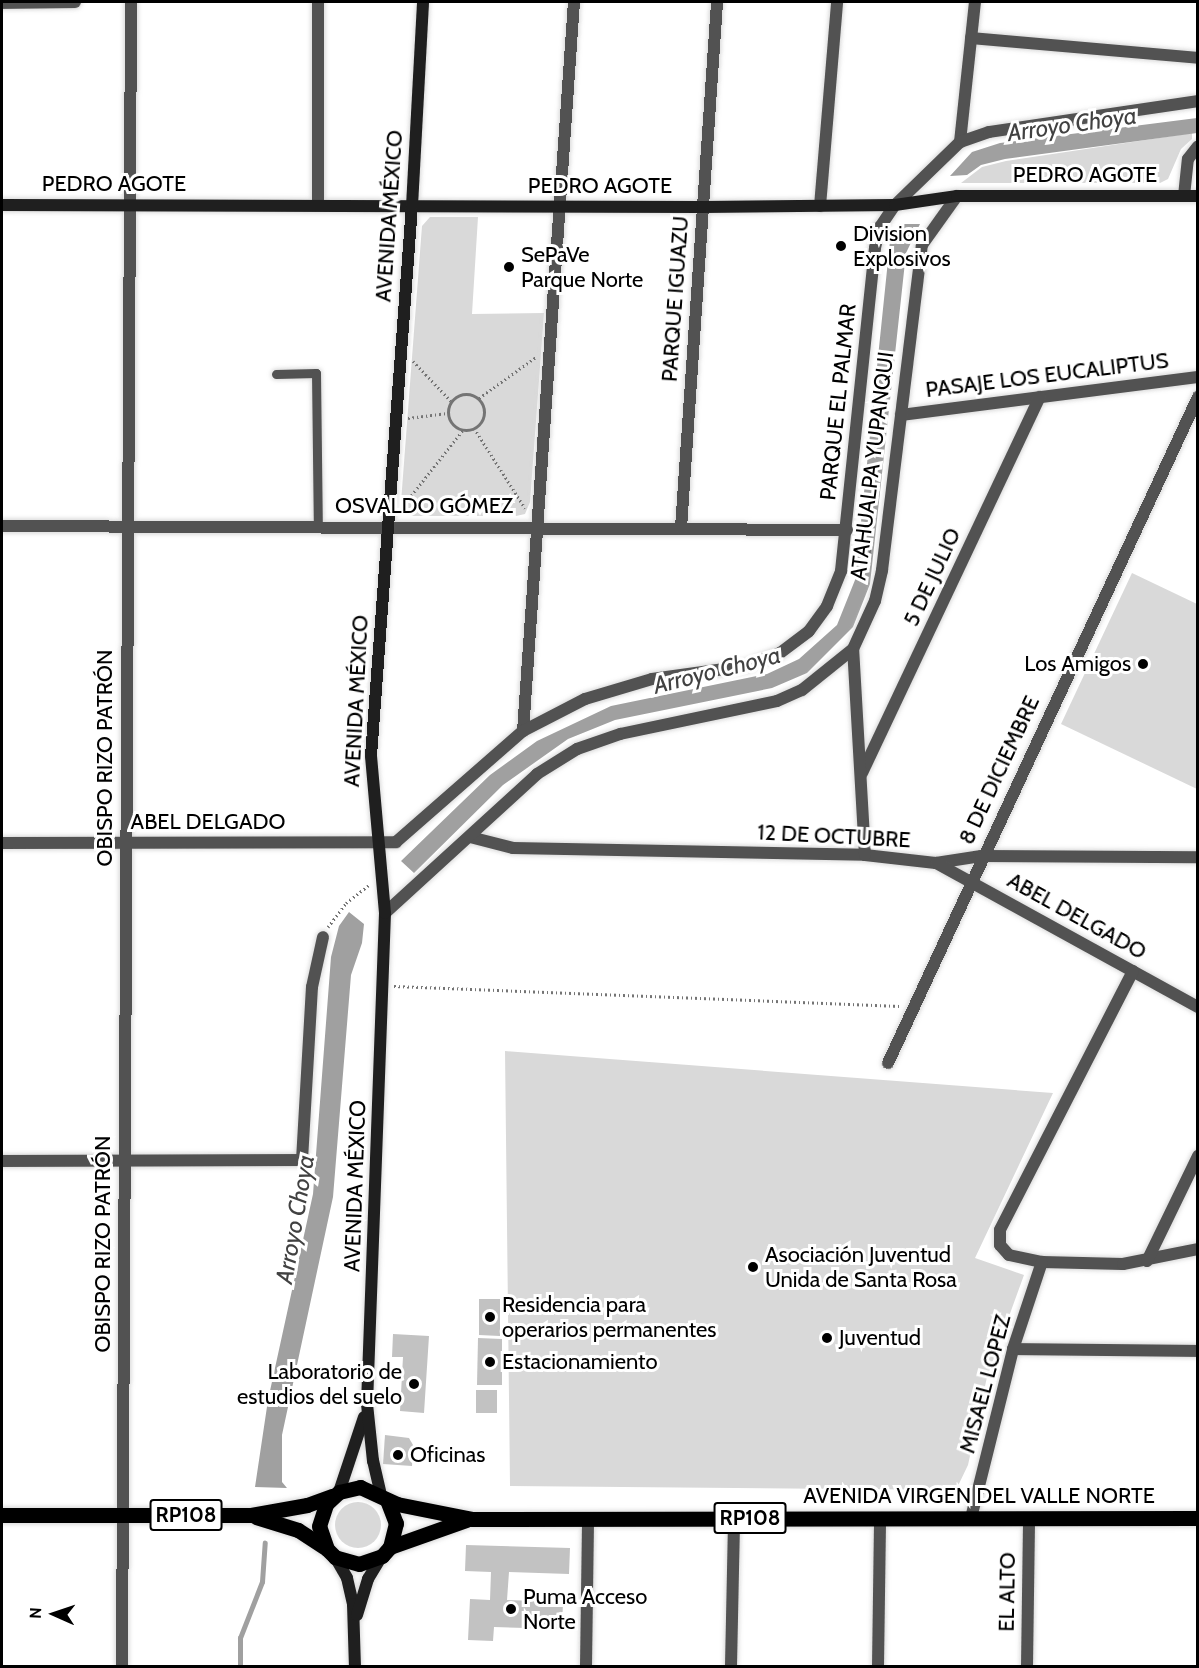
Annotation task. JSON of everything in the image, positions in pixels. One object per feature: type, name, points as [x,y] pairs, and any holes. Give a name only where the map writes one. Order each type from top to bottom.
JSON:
[{"type":"main road","name":"AVENIDA MÉXICO","points":[[384,1497],[373,1461],[367,1404],[385,912],[371,756],[412,206],[423,2]]},
{"type":"main road","name":"PEDRO AGOTE","points":[[2,205],[703,207],[895,205],[957,196],[1197,196]]},
{"type":"main road","name":"AVENIDA MÉXICO","points":[[336,1493],[367,1404]]},
{"type":"main road","name":"RP108","points":[[2,1515],[251,1515],[307,1505],[336,1493],[360,1487],[384,1497]]},
{"type":"main road","points":[[336,1493],[320,1515],[321,1538],[347,1578],[355,1622],[355,1666]]},
{"type":"main road","name":"AVENIDA VIRGEN DEL VALLE NORTE","points":[[384,1497],[472,1519],[1197,1518]]},
{"type":"main road","points":[[355,1622],[362,1593],[386,1551],[396,1523],[384,1497]]},
{"type":"main road","name":"RP108","points":[[251,1515],[298,1530],[331,1553],[358,1564],[386,1551]]},
{"type":"main road","name":"AVENIDA VIRGEN DEL VALLE NORTE","points":[[386,1551],[431,1530],[472,1519]]},
{"type":"street","points":[[2,3],[75,2]]},
{"type":"street","name":"OBISPO RIZO PATRÓN","points":[[122,1666],[131,2]]},
{"type":"street","points":[[318,2],[318,205]]},
{"type":"street","points":[[523,731],[574,2]]},
{"type":"street","name":"PARQUE IGUAZU","points":[[681,528],[717,2]]},
{"type":"street","points":[[820,206],[837,2]]},
{"type":"street","points":[[975,2],[960,142],[989,132],[1197,101]]},
{"type":"street","points":[[971,38],[1197,58]]},
{"type":"street","name":"PARQUE EL PALMAR","points":[[523,731],[595,696],[652,679],[746,666],[780,653],[809,631],[827,606],[845,549],[875,248],[880,227],[895,205],[960,142]]},
{"type":"street","points":[[1184,196],[1188,159],[1197,146]]},
{"type":"street","name":"ATAHUALPA YUPANQUI","points":[[865,855],[853,649],[875,601],[885,551],[922,245],[957,196]]},
{"type":"street","name":"PASAJE LOS EUCALIPTUS","points":[[901,415],[1197,377]]},
{"type":"street","name":"8 DE DICIEMBRE","points":[[888,1063],[911,1007],[973,882],[981,856],[1197,397]]},
{"type":"street","name":"5 DE JULIO","points":[[862,774],[1040,398]]},
{"type":"street","name":"OSVALDO GÓMEZ","points":[[2,526],[387,526],[847,530]]},
{"type":"street","points":[[385,912],[537,774],[577,749],[620,734],[777,701],[802,690],[853,649]]},
{"type":"street","name":"ABEL DELGADO","points":[[2,843],[378,843],[406,836],[523,731]]},
{"type":"street","name":"12 DE OCTUBRE","points":[[470,837],[513,848],[865,855],[936,863],[981,856],[1197,857]]},
{"type":"street","name":"ABEL DELGADO","points":[[936,863],[1197,1007]]},
{"type":"street","points":[[2,1161],[302,1160],[312,987],[323,937]]},
{"type":"street","points":[[1133,971],[1000,1230],[1000,1245],[1009,1255],[1042,1262],[1147,1261],[1197,1250]]},
{"type":"street","points":[[1147,1261],[1197,1156]]},
{"type":"street","name":"MISAEL LOPEZ","points":[[971,1518],[1013,1349],[1042,1262]]},
{"type":"street","points":[[1013,1349],[1197,1351]]},
{"type":"street","points":[[731,1666],[734,1518]]},
{"type":"street","points":[[878,1666],[880,1518]]},
{"type":"street","name":"EL ALTO","points":[[1027,1666],[1029,1518]]},
{"type":"street","points":[[586,1666],[588,1519]]},
{"type":"lane","points":[[276,374],[316,373],[318,526]]},
{"type":"path","points":[[479,398],[550,346]]},
{"type":"path","points":[[401,348],[451,401]]},
{"type":"path","points":[[468,393],[479,398],[484,415],[474,428],[463,430],[453,424],[448,412],[451,401],[468,393]]},
{"type":"path","points":[[396,420],[448,412]]},
{"type":"path","points":[[474,428],[537,528]]},
{"type":"path","points":[[387,526],[463,430]]},
{"type":"path","points":[[845,549],[885,551]]},
{"type":"path","points":[[323,937],[346,903],[382,876]]},
{"type":"path","points":[[384,987],[453,986],[911,1007]]},
{"type":"shaded area","points":[[1197,118],[1197,133],[1005,159],[981,165],[967,175],[950,176],[972,152],[1000,143]]},
{"type":"shaded area","points":[[1192,133],[1192,139],[1181,149],[1168,179],[1160,183],[961,183],[982,167],[1006,161]]},
{"type":"shaded area","points":[[430,217],[478,217],[472,314],[544,313],[530,502],[525,514],[516,516],[413,516],[405,512],[401,502],[422,226]]},
{"type":"shaded area","points":[[900,224],[920,224],[906,253],[870,584],[853,627],[807,673],[772,688],[615,720],[568,739],[503,785],[414,873],[401,861],[490,775],[537,741],[611,706],[767,674],[799,659],[837,625],[855,580],[890,241]]},
{"type":"shaded area","name":"Los Amigos","points":[[1132,573],[1197,604],[1197,789],[1061,724]]},
{"type":"shaded area","points":[[349,912],[364,924],[362,943],[351,975],[333,1197],[282,1435],[282,1482],[287,1488],[255,1487],[268,1400],[313,1194],[331,957],[339,926]]},
{"type":"shaded area","name":"Asociación Juventud Unida de Santa Rosa","points":[[505,1051],[1053,1093],[975,1258],[1024,1275],[987,1377],[968,1465],[956,1490],[510,1486]]},
{"type":"shaded area","points":[[363,1502],[375,1508],[380,1516],[380,1534],[375,1542],[367,1547],[353,1548],[345,1545],[338,1538],[335,1520],[338,1512],[345,1505]]},
{"type":"building","name":"Residencia para operarios permanentes","points":[[479,1299],[500,1299],[500,1336],[479,1335]]},
{"type":"building","name":"Laboratorio de estudios del suelo","points":[[393,1334],[429,1336],[424,1413],[400,1411],[403,1357],[392,1357]]},
{"type":"building","name":"Estacionamiento","points":[[478,1338],[502,1339],[502,1385],[477,1385]]},
{"type":"building","name":"Residencia para operarios permanentes","points":[[476,1390],[497,1390],[497,1413],[476,1413]]},
{"type":"building","name":"Oficinas","points":[[385,1435],[409,1438],[413,1445],[412,1466],[383,1464]]},
{"type":"building","points":[[466,1545],[570,1548],[569,1574],[509,1572],[507,1600],[563,1602],[562,1629],[494,1627],[493,1641],[468,1640],[470,1599],[490,1600],[491,1572],[465,1571]]},
{"type":"waterway","name":"Arroyo Choya","points":[[240,1666],[240,1638],[262,1582],[265,1543]]},
{"type":"place","name":"Division Explosivos","points":[[841,246]]},
{"type":"place","name":"SePaVe Parque Norte","points":[[509,267]]},
{"type":"place","name":"Los Amigos","points":[[1143,664]]},
{"type":"place","name":"Asociación Juventud Unida de Santa Rosa","points":[[753,1267]]},
{"type":"place","name":"Residencia para operarios permanentes","points":[[490,1317]]},
{"type":"place","name":"Juventud","points":[[827,1338]]},
{"type":"place","name":"Estacionamiento","points":[[490,1362]]},
{"type":"place","name":"Laboratorio de estudios del suelo","points":[[414,1384]]},
{"type":"place","name":"Oficinas","points":[[398,1455]]},
{"type":"place","name":"Puma Acceso Norte","points":[[511,1609]]}]
